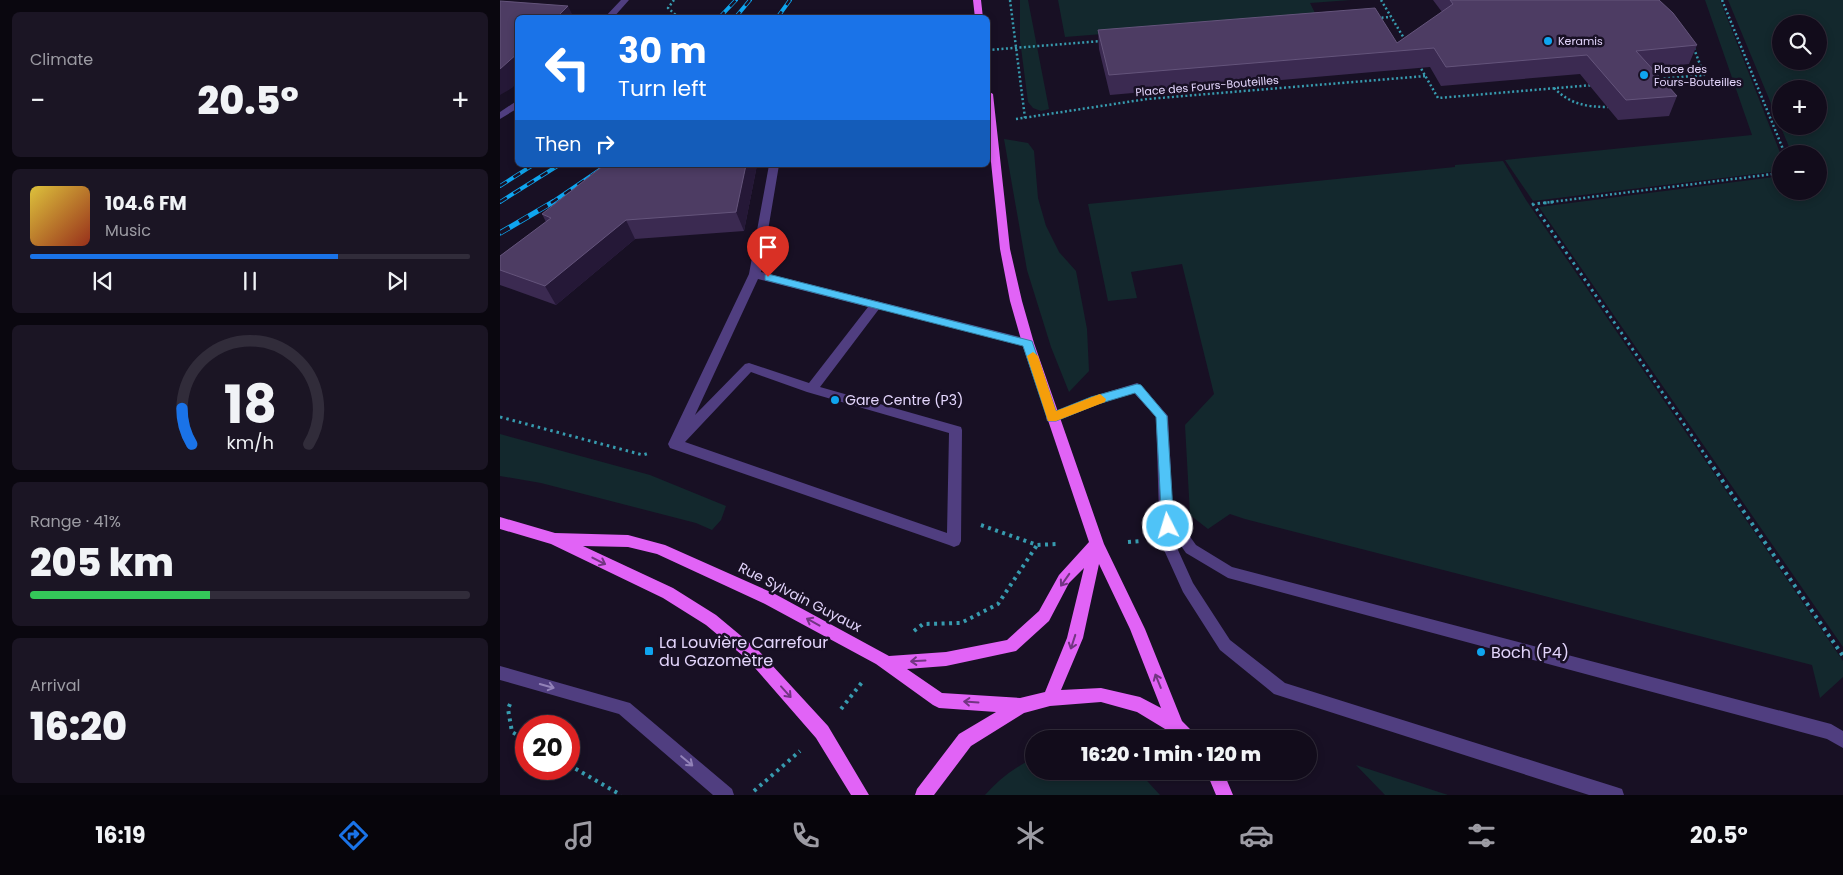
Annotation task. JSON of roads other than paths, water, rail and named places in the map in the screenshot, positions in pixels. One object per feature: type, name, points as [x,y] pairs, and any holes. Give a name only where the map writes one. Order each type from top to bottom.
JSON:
[{"type":"main road","points":[[977,0],[979,15]]},
{"type":"main road","points":[[990,121],[1005,249],[1016,302],[1028,343],[1052,418],[1097,544],[1137,629],[1176,726]]},
{"type":"main road","name":"Rue Sylvain Guyaux","points":[[500,523],[555,539],[668,593],[711,620],[753,655],[822,732],[861,795]]},
{"type":"main road","name":"Rue Sylvain Guyaux","points":[[555,539],[628,541],[660,549],[770,599],[886,663],[939,700],[1020,706]]},
{"type":"main road","points":[[886,663],[946,659],[1011,646],[1044,616],[1064,579],[1097,544]]},
{"type":"main road","points":[[1050,698],[1075,638],[1097,544]]},
{"type":"main road","points":[[923,795],[965,740],[1020,706],[1050,698],[1101,695],[1140,705],[1180,730]]},
{"type":"main road","points":[[1218,780],[1225,795]]},
{"type":"street","points":[[611,15],[626,0]]},
{"type":"street","points":[[500,116],[515,105]]},
{"type":"street","points":[[675,444],[755,274],[774,167]]},
{"type":"street","points":[[755,274],[875,306],[1028,343]]},
{"type":"street","points":[[812,389],[875,306]]},
{"type":"street","points":[[749,367],[812,389],[956,430],[954,541],[675,444],[749,367]]},
{"type":"street","points":[[1052,418],[1095,400],[1137,388],[1162,416],[1166,514],[1171,550],[1188,587],[1225,644],[1280,689],[1616,795]]},
{"type":"street","points":[[1166,514],[1191,548],[1228,572],[1831,732],[1843,740]]},
{"type":"street","points":[[500,672],[624,708],[726,795]]},
{"type":"railway","points":[[722,15],[736,0]]},
{"type":"railway","points":[[738,15],[750,0]]},
{"type":"railway","points":[[779,15],[790,0]]},
{"type":"railway","points":[[500,186],[530,167]]},
{"type":"railway","points":[[500,202],[556,167]]},
{"type":"railway","points":[[551,203],[604,167]]},
{"type":"railway","points":[[500,233],[553,202]]},
{"type":"place","name":"Keramis","points":[[1548,41]]},
{"type":"place","name":"Place des Fours-Bouteilles","points":[[1644,75]]},
{"type":"place","name":"Gare Centre (P3)","points":[[835,400]]},
{"type":"place","name":"La Louvière Carrefour du Gazomètre","points":[[649,651]]},
{"type":"place","name":"Boch (P4)","points":[[1481,652]]}]
